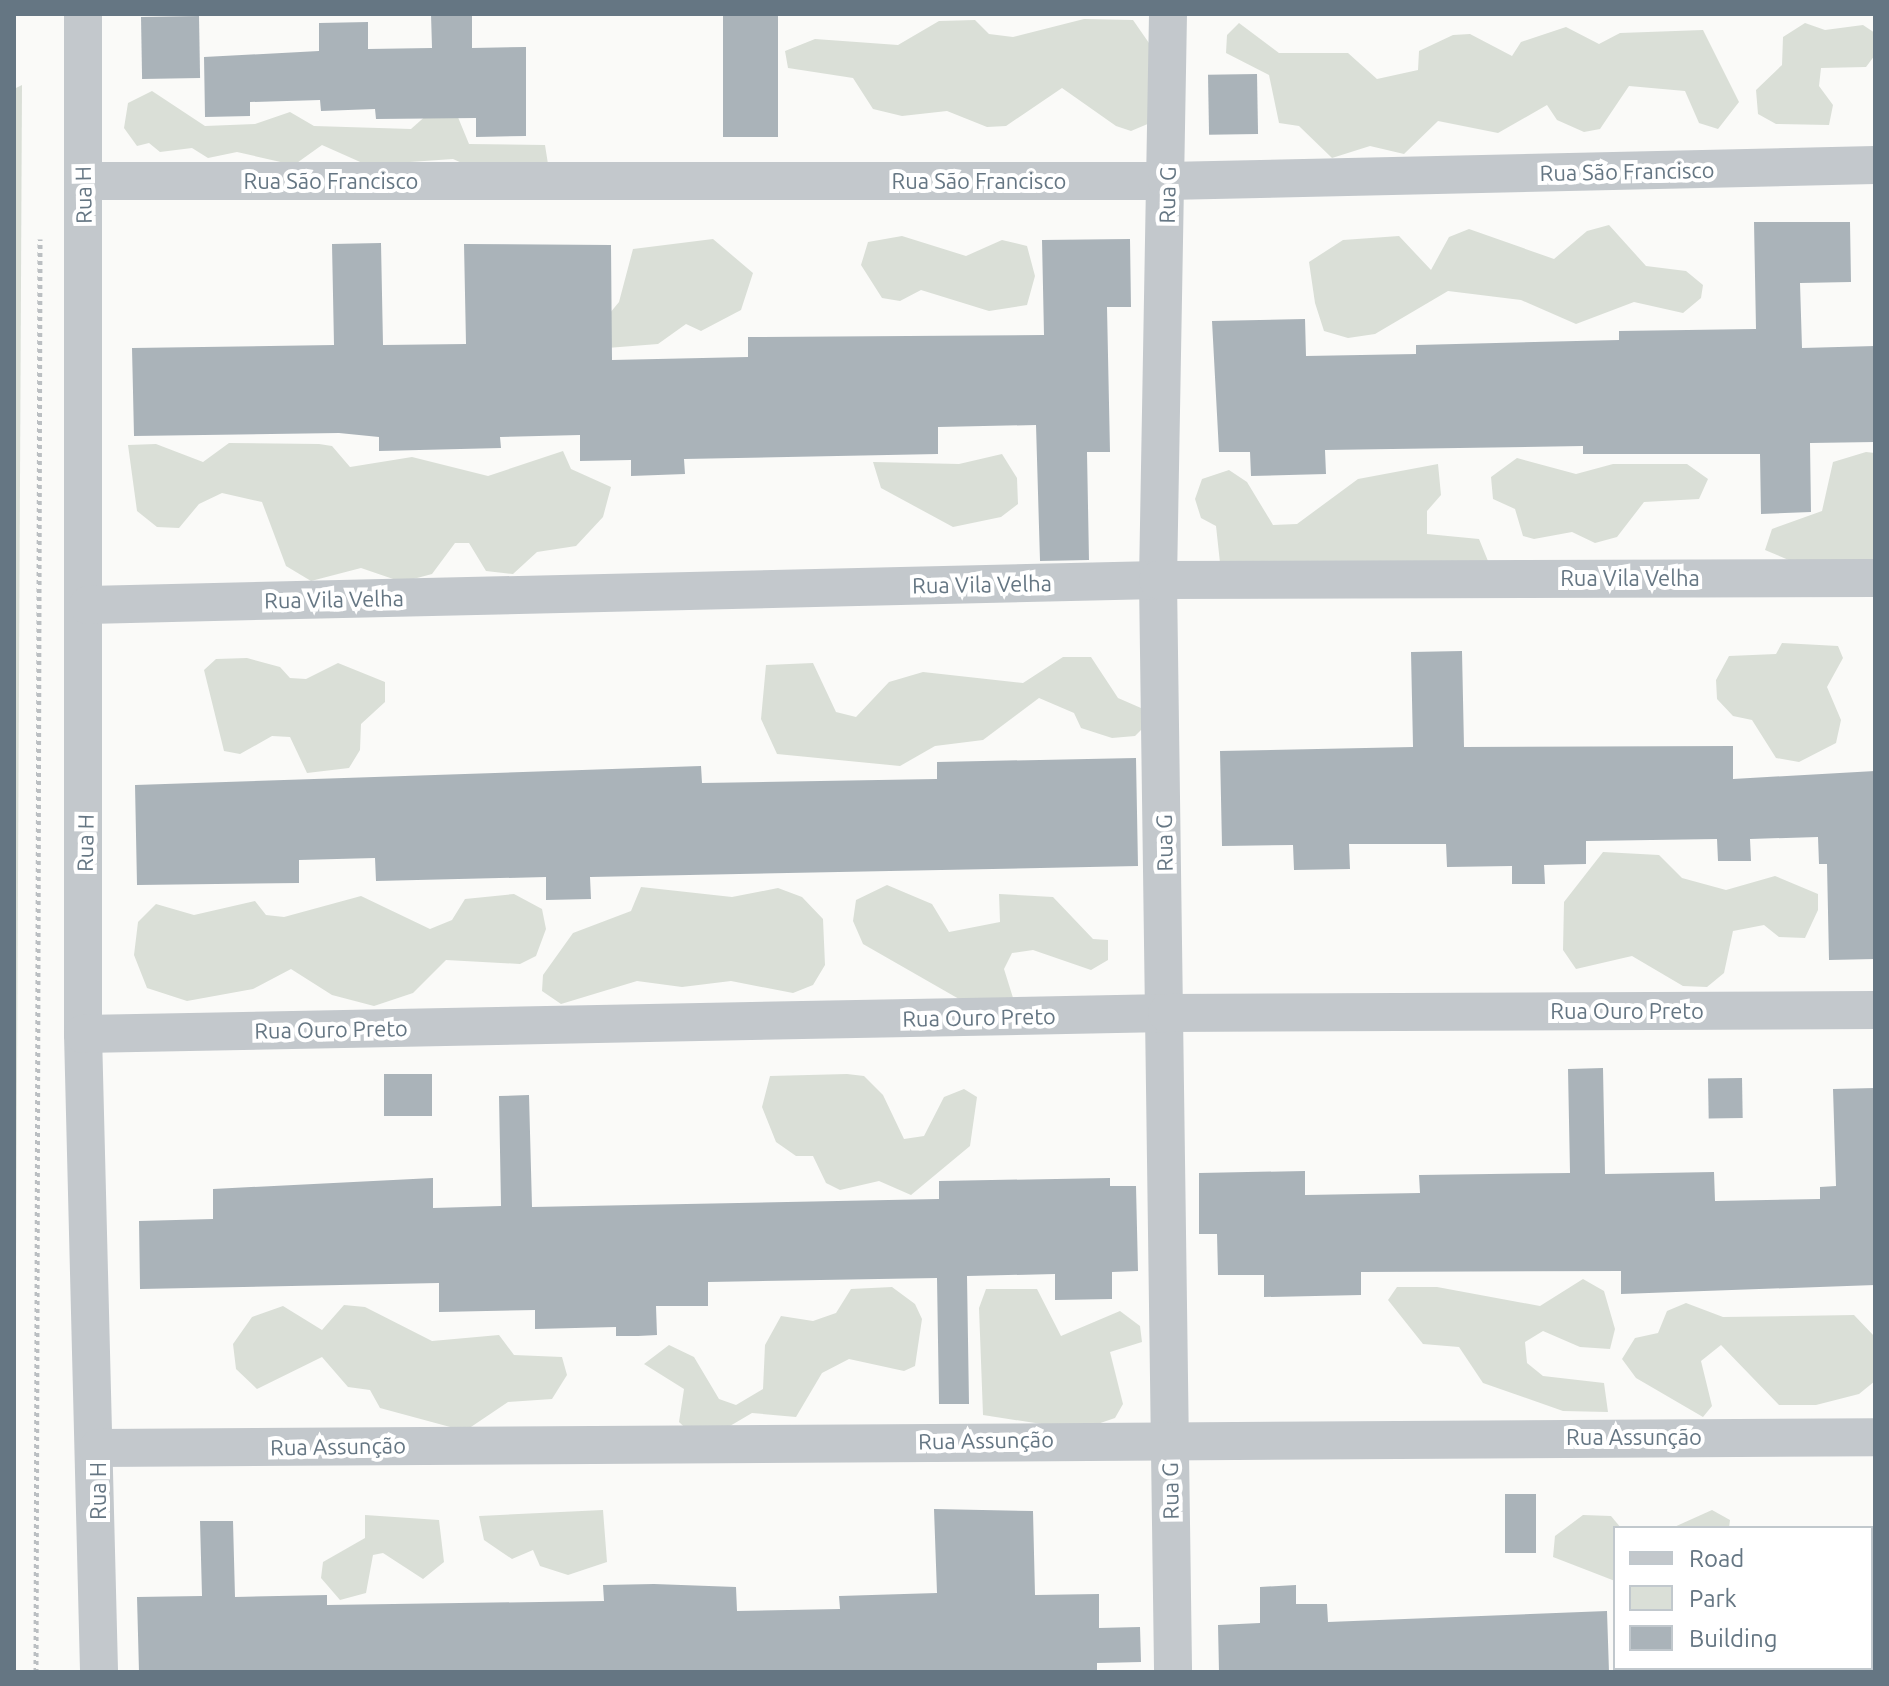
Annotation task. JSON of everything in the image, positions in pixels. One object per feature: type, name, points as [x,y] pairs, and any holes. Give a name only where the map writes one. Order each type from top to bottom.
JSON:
[{"type":"street","name":"Rua H","points":[[83,14],[88,605],[83,1034],[98,1448],[99,1672]]},
{"type":"street","name":"Rua G","points":[[1168,14],[1158,580],[1167,1013],[1173,1672]]},
{"type":"street","name":"Rua São Francisco","points":[[83,181],[1167,181],[1875,165]]},
{"type":"street","name":"Rua Vila Velha","points":[[88,605],[1158,580],[1875,578]]},
{"type":"street","name":"Rua Ouro Preto","points":[[83,1034],[1167,1013],[1875,1010]]},
{"type":"street","name":"Rua Assunção","points":[[98,1448],[1875,1437]]},
{"type":"path","points":[[36,1672],[40,235]]},
{"type":"green space","points":[[1084,19],[1133,20],[1149,43],[1150,123],[1131,131],[1116,126],[1062,88],[1006,126],[987,127],[947,111],[902,116],[873,109],[853,78],[788,68],[785,51],[815,39],[898,45],[939,21],[975,20],[989,34],[1013,37]]},
{"type":"green space","points":[[1239,23],[1279,53],[1348,53],[1377,79],[1418,70],[1419,51],[1453,35],[1470,34],[1512,56],[1521,42],[1566,27],[1599,44],[1620,33],[1703,30],[1739,102],[1718,129],[1699,123],[1685,91],[1629,86],[1600,129],[1584,132],[1557,120],[1547,105],[1498,133],[1438,121],[1404,154],[1370,146],[1332,158],[1299,126],[1279,123],[1269,75],[1226,53],[1227,35]]},
{"type":"green space","points":[[1805,23],[1825,30],[1863,25],[1875,33],[1875,55],[1866,67],[1821,68],[1819,86],[1833,105],[1829,125],[1776,124],[1758,114],[1756,90],[1782,65],[1783,37]]},
{"type":"green space","points":[[22,85],[14,1672],[14,89]]},
{"type":"green space","points":[[152,91],[205,126],[255,124],[290,112],[314,126],[411,129],[438,105],[455,110],[469,144],[545,145],[548,164],[473,168],[453,159],[367,165],[322,145],[294,165],[237,152],[208,158],[192,148],[160,152],[149,143],[137,146],[124,128],[128,103]]},
{"type":"green space","points":[[1609,225],[1646,266],[1686,271],[1703,285],[1701,298],[1683,313],[1634,302],[1576,324],[1521,300],[1448,291],[1375,334],[1348,338],[1324,331],[1315,303],[1309,262],[1343,240],[1399,236],[1431,270],[1449,237],[1469,229],[1554,259],[1587,231]]},
{"type":"green space","points":[[902,236],[966,256],[1002,240],[1027,246],[1035,276],[1027,305],[989,311],[921,290],[900,301],[882,298],[861,265],[868,242]]},
{"type":"green space","points":[[713,239],[753,273],[741,310],[701,331],[686,324],[658,344],[607,348],[605,319],[619,302],[633,249]]},
{"type":"green space","points":[[229,443],[319,444],[332,446],[350,467],[412,457],[488,476],[563,451],[571,469],[611,487],[603,517],[576,546],[537,552],[513,574],[486,571],[469,543],[455,543],[432,574],[402,582],[361,568],[311,581],[286,566],[262,502],[222,493],[199,504],[179,528],[157,527],[137,511],[128,445],[156,444],[203,462]]},
{"type":"green space","points":[[1866,452],[1875,453],[1875,570],[1810,569],[1765,550],[1772,529],[1822,511],[1833,462]]},
{"type":"green space","points":[[1002,454],[1017,478],[1018,504],[1001,517],[953,527],[881,488],[873,462],[959,464]]},
{"type":"green space","points":[[1517,458],[1576,474],[1613,464],[1687,464],[1708,479],[1699,499],[1644,502],[1617,537],[1595,543],[1572,532],[1534,539],[1523,536],[1515,509],[1493,499],[1491,477]]},
{"type":"green space","points":[[1438,464],[1441,495],[1427,511],[1427,534],[1479,539],[1488,561],[1221,572],[1216,526],[1201,518],[1195,499],[1202,479],[1229,470],[1247,482],[1273,525],[1297,524],[1358,479]]},
{"type":"green space","points":[[1782,643],[1838,646],[1843,658],[1827,687],[1841,720],[1836,743],[1799,762],[1776,758],[1752,720],[1733,716],[1717,699],[1716,680],[1729,656],[1776,654]]},
{"type":"green space","points":[[1063,657],[1091,657],[1118,698],[1141,708],[1145,726],[1135,736],[1112,738],[1081,728],[1074,713],[1039,698],[983,740],[935,746],[900,766],[777,754],[761,719],[766,665],[813,663],[836,712],[856,717],[889,682],[923,672],[1023,683]]},
{"type":"green space","points":[[247,658],[280,667],[290,678],[306,679],[338,663],[385,682],[385,702],[361,724],[360,750],[349,768],[307,773],[290,737],[272,736],[240,754],[224,751],[204,670],[216,659]]},
{"type":"green space","points":[[1603,852],[1659,855],[1682,878],[1726,890],[1775,876],[1818,894],[1818,910],[1805,938],[1779,937],[1764,925],[1733,931],[1724,973],[1707,987],[1683,986],[1632,956],[1576,969],[1563,950],[1564,902]]},
{"type":"green space","points":[[887,885],[932,904],[949,932],[1000,922],[999,894],[1053,897],[1093,939],[1108,940],[1108,960],[1091,970],[1033,950],[1012,953],[1004,969],[1014,1001],[973,1007],[863,944],[853,921],[856,900]]},
{"type":"green space","points":[[641,887],[732,897],[778,888],[802,897],[823,919],[825,965],[813,985],[793,993],[731,981],[682,987],[637,981],[561,1004],[542,991],[543,975],[573,933],[631,911]]},
{"type":"green space","points":[[514,894],[542,909],[546,929],[536,956],[520,964],[446,960],[413,993],[374,1006],[332,995],[291,969],[253,989],[187,1001],[147,988],[134,955],[138,922],[156,904],[194,915],[255,901],[266,915],[284,917],[361,896],[430,929],[452,920],[465,899]]},
{"type":"green space","points":[[770,1076],[864,1076],[883,1095],[904,1139],[924,1136],[944,1097],[964,1089],[977,1097],[970,1146],[911,1195],[879,1181],[840,1190],[826,1183],[813,1156],[796,1156],[776,1142],[762,1107]]},
{"type":"green space","points":[[1583,1279],[1604,1291],[1615,1329],[1610,1349],[1580,1347],[1543,1331],[1525,1342],[1527,1363],[1543,1376],[1604,1383],[1608,1412],[1563,1411],[1483,1383],[1459,1347],[1423,1344],[1388,1300],[1397,1287],[1437,1287],[1540,1306]]},
{"type":"green space","points":[[892,1287],[915,1304],[922,1319],[915,1366],[904,1371],[849,1359],[822,1373],[796,1417],[752,1413],[713,1436],[694,1436],[679,1422],[684,1389],[644,1364],[669,1345],[694,1357],[719,1399],[736,1405],[763,1389],[765,1345],[781,1316],[813,1321],[836,1313],[851,1289]]},
{"type":"green space","points":[[986,1289],[1037,1289],[1061,1336],[1120,1311],[1140,1326],[1142,1342],[1110,1352],[1123,1404],[1115,1418],[1080,1430],[983,1415],[979,1308]]},
{"type":"green space","points":[[1686,1303],[1723,1317],[1854,1315],[1874,1336],[1875,1381],[1859,1394],[1816,1405],[1779,1405],[1721,1345],[1701,1361],[1712,1406],[1703,1417],[1636,1378],[1622,1359],[1635,1338],[1658,1333],[1667,1311]]},
{"type":"green space","points":[[344,1305],[365,1307],[432,1341],[499,1335],[514,1355],[562,1357],[567,1375],[552,1399],[508,1402],[465,1431],[380,1408],[370,1390],[348,1387],[322,1357],[257,1389],[236,1369],[233,1344],[252,1317],[283,1306],[322,1330]]},
{"type":"green space","points":[[603,1510],[607,1562],[568,1575],[540,1566],[533,1550],[512,1559],[484,1540],[479,1516]]},
{"type":"green space","points":[[1712,1510],[1730,1520],[1729,1526],[1676,1526]]},
{"type":"green space","points":[[365,1515],[439,1520],[444,1562],[423,1579],[383,1553],[373,1555],[366,1593],[340,1600],[321,1578],[323,1562],[365,1538]]},
{"type":"green space","points":[[1583,1515],[1611,1516],[1619,1526],[1613,1526],[1613,1580],[1553,1557],[1555,1536]]},
{"type":"building","points":[[431,14],[472,14],[472,48],[526,47],[526,136],[476,137],[476,118],[376,119],[375,109],[321,111],[320,100],[250,102],[250,116],[205,117],[204,57],[319,51],[319,23],[368,22],[368,49],[432,48]]},
{"type":"building","points":[[723,14],[778,14],[778,137],[723,137]]},
{"type":"building","points":[[199,16],[200,78],[142,79],[141,17]]},
{"type":"building","points":[[1257,74],[1258,134],[1209,135],[1208,75]]},
{"type":"building","points":[[1754,222],[1850,222],[1851,282],[1800,283],[1802,348],[1875,346],[1875,442],[1810,443],[1811,512],[1761,514],[1760,454],[1583,454],[1583,446],[1325,450],[1326,474],[1251,476],[1250,452],[1219,452],[1212,321],[1305,319],[1306,356],[1416,354],[1416,345],[1619,340],[1619,331],[1756,329]]},
{"type":"building","points":[[1130,239],[1131,307],[1107,307],[1110,452],[1087,452],[1089,560],[1040,561],[1036,425],[938,427],[938,454],[684,459],[685,474],[631,476],[631,460],[580,461],[580,435],[500,437],[501,448],[379,451],[379,437],[339,433],[134,436],[132,348],[334,345],[332,244],[381,243],[383,345],[466,344],[464,244],[611,245],[612,360],[748,357],[748,337],[1044,335],[1042,240]]},
{"type":"building","points":[[1462,651],[1464,747],[1733,746],[1733,779],[1875,771],[1875,959],[1829,960],[1827,864],[1819,864],[1818,837],[1750,839],[1751,861],[1718,861],[1717,839],[1586,841],[1586,864],[1544,865],[1545,884],[1512,884],[1512,866],[1447,867],[1446,844],[1349,844],[1350,869],[1294,870],[1293,845],[1222,846],[1220,751],[1413,747],[1411,652]]},
{"type":"building","points":[[1136,758],[1138,866],[590,877],[591,899],[546,900],[546,877],[376,881],[375,858],[299,860],[299,883],[137,885],[135,785],[701,766],[702,783],[937,779],[937,762]]},
{"type":"building","points":[[1603,1068],[1605,1174],[1714,1172],[1715,1201],[1820,1199],[1820,1187],[1836,1186],[1833,1089],[1875,1088],[1875,1285],[1621,1294],[1621,1271],[1361,1272],[1361,1295],[1264,1297],[1264,1275],[1218,1275],[1217,1234],[1199,1234],[1199,1173],[1305,1171],[1305,1195],[1420,1193],[1419,1175],[1570,1173],[1568,1069]]},
{"type":"building","points":[[384,1074],[432,1074],[432,1116],[384,1116]]},
{"type":"building","points":[[1742,1078],[1743,1118],[1709,1119],[1708,1079]]},
{"type":"building","points":[[529,1095],[532,1207],[939,1199],[939,1181],[1110,1178],[1110,1186],[1136,1186],[1138,1271],[1112,1272],[1112,1299],[1055,1300],[1055,1274],[967,1276],[969,1404],[939,1404],[937,1278],[708,1282],[708,1306],[656,1306],[657,1335],[638,1336],[616,1336],[616,1327],[535,1329],[535,1310],[439,1312],[439,1283],[140,1289],[139,1221],[213,1219],[213,1189],[433,1178],[433,1208],[501,1206],[499,1096]]},
{"type":"building","points":[[1505,1494],[1536,1494],[1536,1553],[1505,1553]]},
{"type":"building","points":[[934,1509],[1033,1511],[1035,1595],[1099,1594],[1099,1628],[1140,1627],[1141,1662],[1097,1663],[1097,1672],[139,1672],[137,1597],[202,1596],[200,1521],[233,1521],[235,1597],[327,1595],[327,1605],[604,1601],[603,1585],[654,1584],[736,1587],[737,1611],[840,1609],[839,1596],[937,1593]]},
{"type":"building","points":[[1296,1585],[1296,1604],[1327,1604],[1328,1622],[1607,1611],[1609,1672],[1219,1672],[1218,1625],[1260,1623],[1260,1587]]}]
